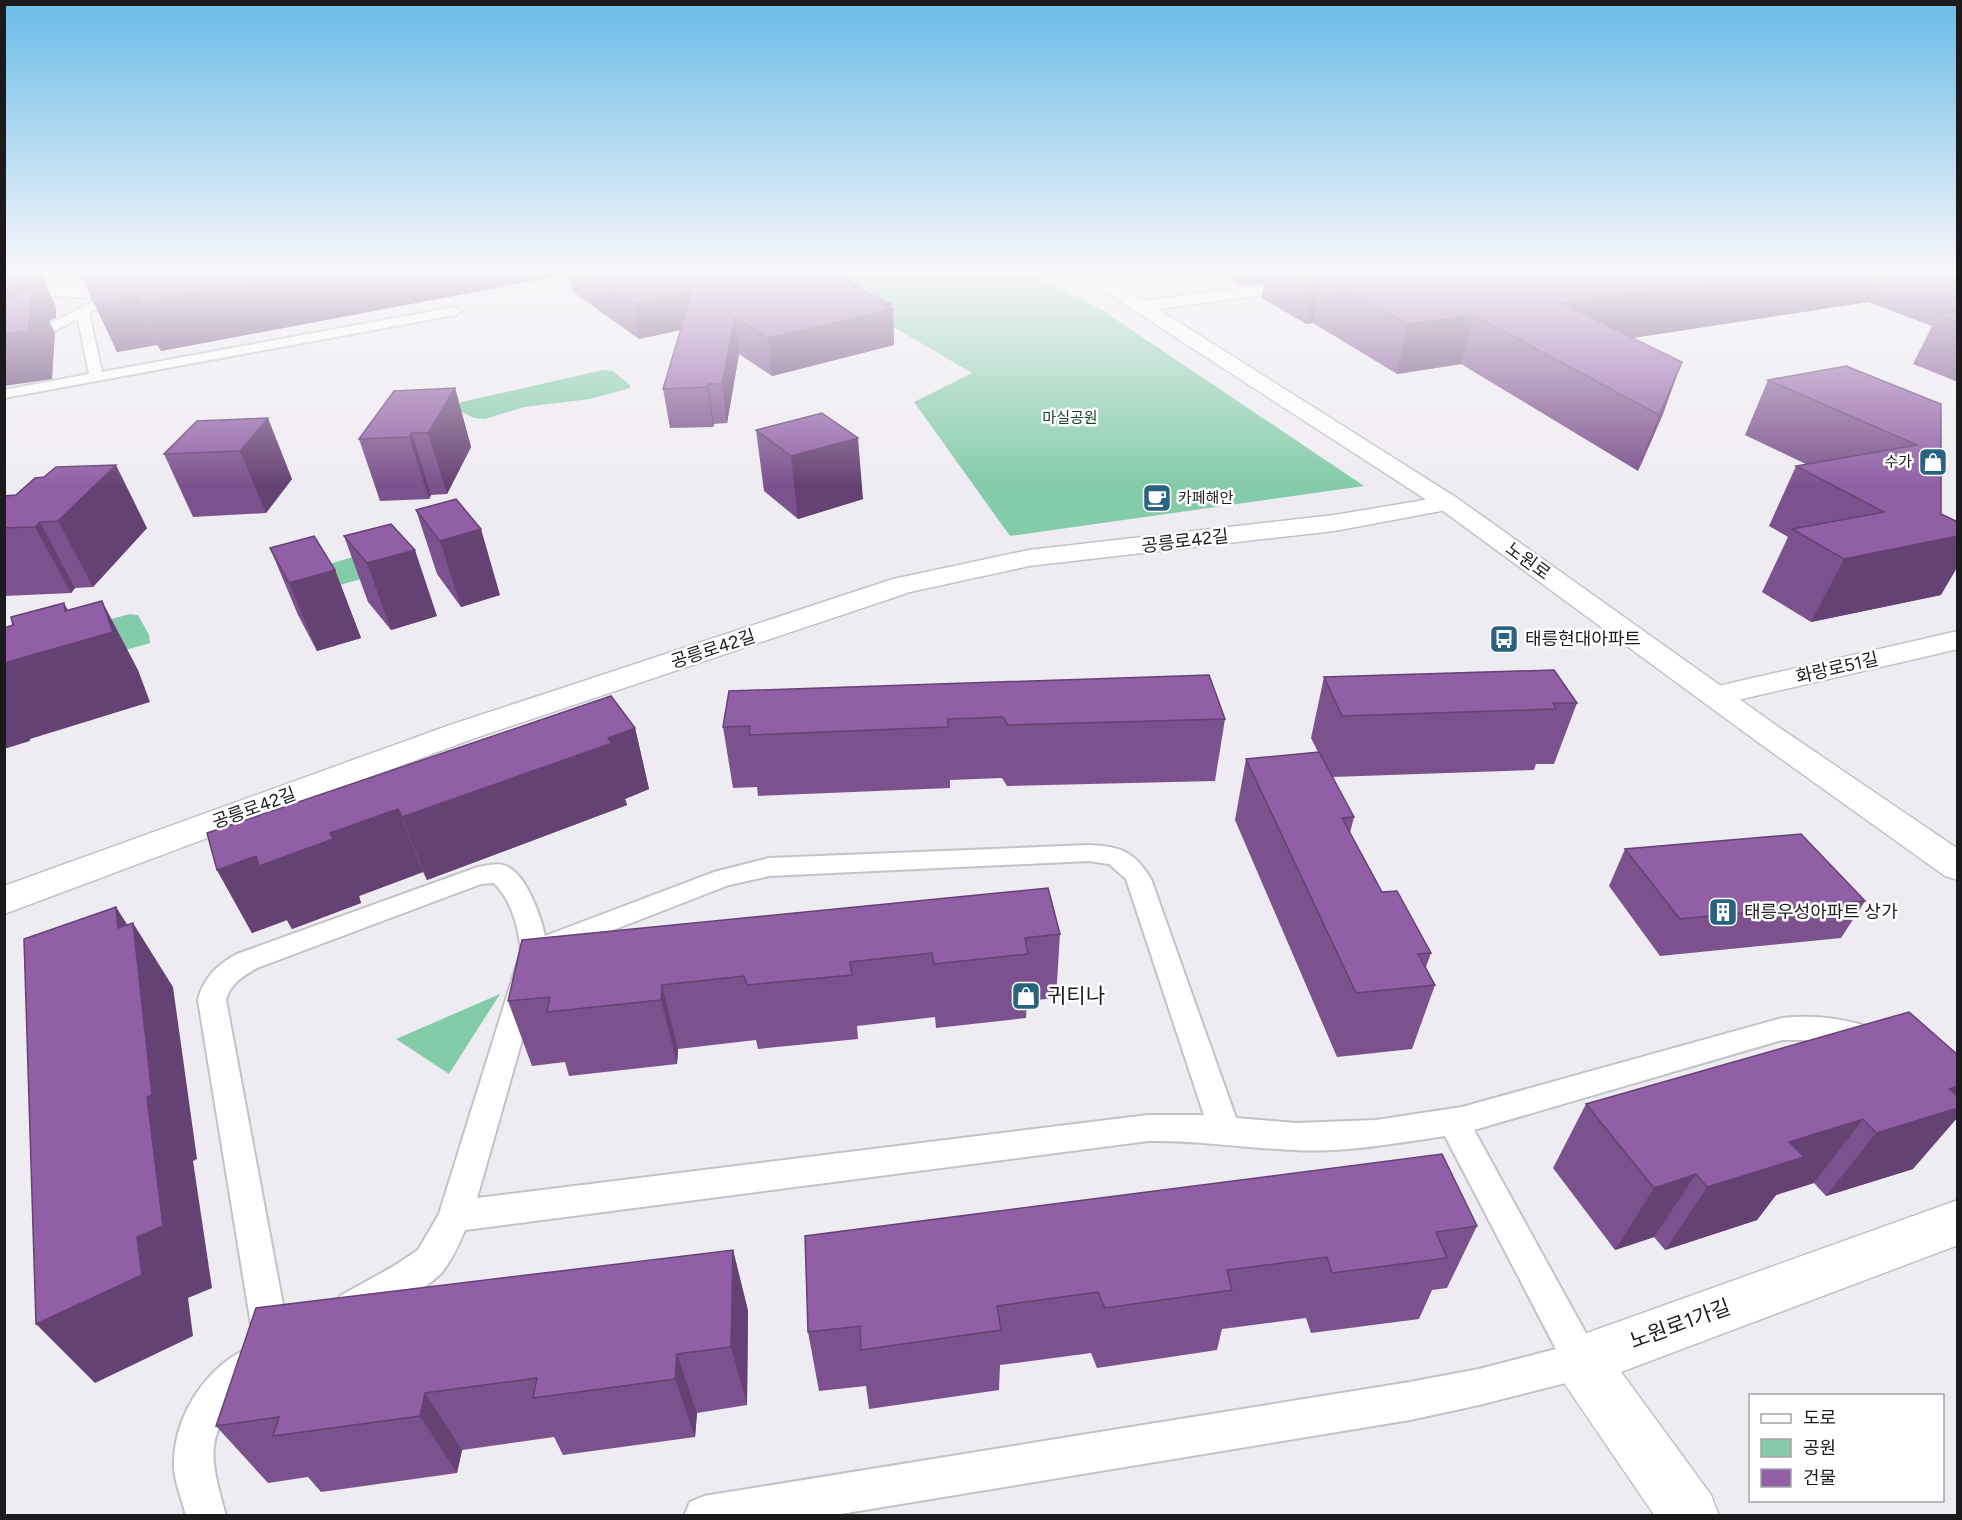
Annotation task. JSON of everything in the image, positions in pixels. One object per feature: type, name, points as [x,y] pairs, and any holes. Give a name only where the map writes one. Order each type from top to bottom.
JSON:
[{"type":"street","name":"노원로","points":[[1202,345],[1448,503],[1958,867]]},
{"type":"street","name":"공릉로42길","points":[[4,901],[460,732],[903,585],[1029,558],[1335,523],[1448,503]]},
{"type":"street","name":"화랑로51길","points":[[1716,696],[1958,640]]},
{"type":"street","name":"노원로1가길","points":[[1581,1361],[1958,1222]]},
{"type":"street","points":[[1581,1361],[1690,1515]]},
{"type":"lane","points":[[4,352],[18,345]]},
{"type":"lane","points":[[90,345],[96,372]]},
{"type":"lane","points":[[96,372],[255,345]]},
{"type":"lane","points":[[4,394],[162,354]]},
{"type":"lane","points":[[534,951],[723,878],[769,867],[1089,853],[1116,856],[1130,865],[1138,879],[1225,1130]]},
{"type":"lane","points":[[206,1515],[193,1464],[196,1433],[208,1405],[245,1369],[287,1343],[212,1000],[214,991],[222,978],[247,961],[491,873],[500,873],[511,887],[532,928],[534,951],[455,1216],[430,1261],[406,1278],[328,1321]]},
{"type":"lane","points":[[455,1216],[1148,1128],[1190,1127],[1296,1137],[1376,1133],[1482,1116],[1782,1029],[1808,1026],[1837,1028],[1866,1037],[1900,1053]]},
{"type":"lane","points":[[704,1515],[1410,1401],[1479,1387],[1581,1361],[1453,1121]]},
{"type":"green space","name":"마실공원","points":[[924,345],[1154,345],[1364,486],[1010,536],[914,402],[972,373]]},
{"type":"green space","points":[[603,370],[613,371],[630,385],[630,388],[590,399],[524,407],[485,419],[474,418],[454,408],[462,402]]},
{"type":"green space","points":[[371,552],[415,563],[330,588],[325,565]]},
{"type":"green space","points":[[130,614],[138,615],[149,635],[150,643],[5,685],[52,635]]},
{"type":"green space","points":[[500,994],[449,1074],[396,1039]]},
{"type":"building","points":[[676,345],[730,345],[722,384],[663,389]]},
{"type":"building","points":[[1529,345],[1647,345],[1682,362],[1659,415]]},
{"type":"building","points":[[1846,366],[1941,404],[1941,514],[1958,522],[1958,536],[1844,559],[1792,529],[1884,512],[1796,466],[1917,445],[1768,380]]},
{"type":"building","points":[[455,388],[428,433],[412,433],[409,437],[359,439],[394,391]]},
{"type":"building","points":[[822,413],[858,438],[791,456],[756,430]]},
{"type":"building","points":[[268,418],[240,451],[164,454],[197,421]]},
{"type":"building","points":[[116,465],[58,521],[40,522],[35,527],[4,528],[4,496],[16,495],[35,478],[44,477],[56,467]]},
{"type":"building","points":[[456,499],[481,529],[440,541],[416,510]]},
{"type":"building","points":[[391,524],[415,550],[367,563],[344,536]]},
{"type":"building","points":[[314,536],[335,570],[289,583],[270,548]]},
{"type":"building","points":[[102,601],[113,632],[4,663],[4,628],[13,625],[11,617],[64,603],[65,611]]},
{"type":"building","points":[[1554,670],[1577,703],[1553,703],[1556,709],[1342,716],[1324,677]]},
{"type":"building","points":[[1209,675],[1225,719],[1008,725],[1003,717],[948,719],[948,727],[749,735],[750,726],[723,727],[729,691]]},
{"type":"building","points":[[611,696],[635,728],[608,738],[612,743],[402,817],[398,809],[330,833],[333,839],[259,866],[256,856],[217,870],[207,833]]},
{"type":"building","points":[[1319,752],[1354,817],[1342,818],[1382,892],[1397,891],[1431,953],[1418,954],[1435,985],[1356,993],[1246,759]]},
{"type":"building","points":[[1801,834],[1865,901],[1680,919],[1625,849]]},
{"type":"building","points":[[1048,888],[1060,934],[1025,938],[1028,954],[934,964],[932,953],[850,962],[852,975],[747,985],[744,976],[662,985],[661,1000],[547,1012],[550,997],[508,1001],[522,940]]},
{"type":"building","points":[[116,907],[118,928],[133,923],[152,1095],[147,1097],[163,1226],[137,1237],[142,1275],[36,1324],[24,939]]},
{"type":"building","points":[[1909,1012],[1958,1055],[1958,1086],[1949,1089],[1958,1096],[1958,1108],[1876,1133],[1863,1119],[1789,1142],[1804,1157],[1707,1187],[1696,1174],[1654,1188],[1586,1104]]},
{"type":"building","points":[[1442,1154],[1477,1226],[1436,1232],[1447,1258],[1332,1273],[1327,1257],[1227,1270],[1232,1290],[1105,1308],[1098,1292],[997,1306],[1001,1330],[861,1350],[860,1326],[808,1332],[805,1236]]},
{"type":"building","points":[[733,1250],[731,1347],[677,1354],[675,1379],[533,1398],[537,1378],[425,1393],[420,1416],[273,1436],[279,1417],[216,1426],[256,1308]]},
{"type":"place","name":"수가","points":[[1933,462]]},
{"type":"place","name":"카페해안","points":[[1157,498]]},
{"type":"place","name":"태릉현대아파트","points":[[1504,639]]},
{"type":"place","name":"태릉우성아파트 상가","points":[[1723,912]]},
{"type":"place","name":"귀티나","points":[[1026,996]]}]
